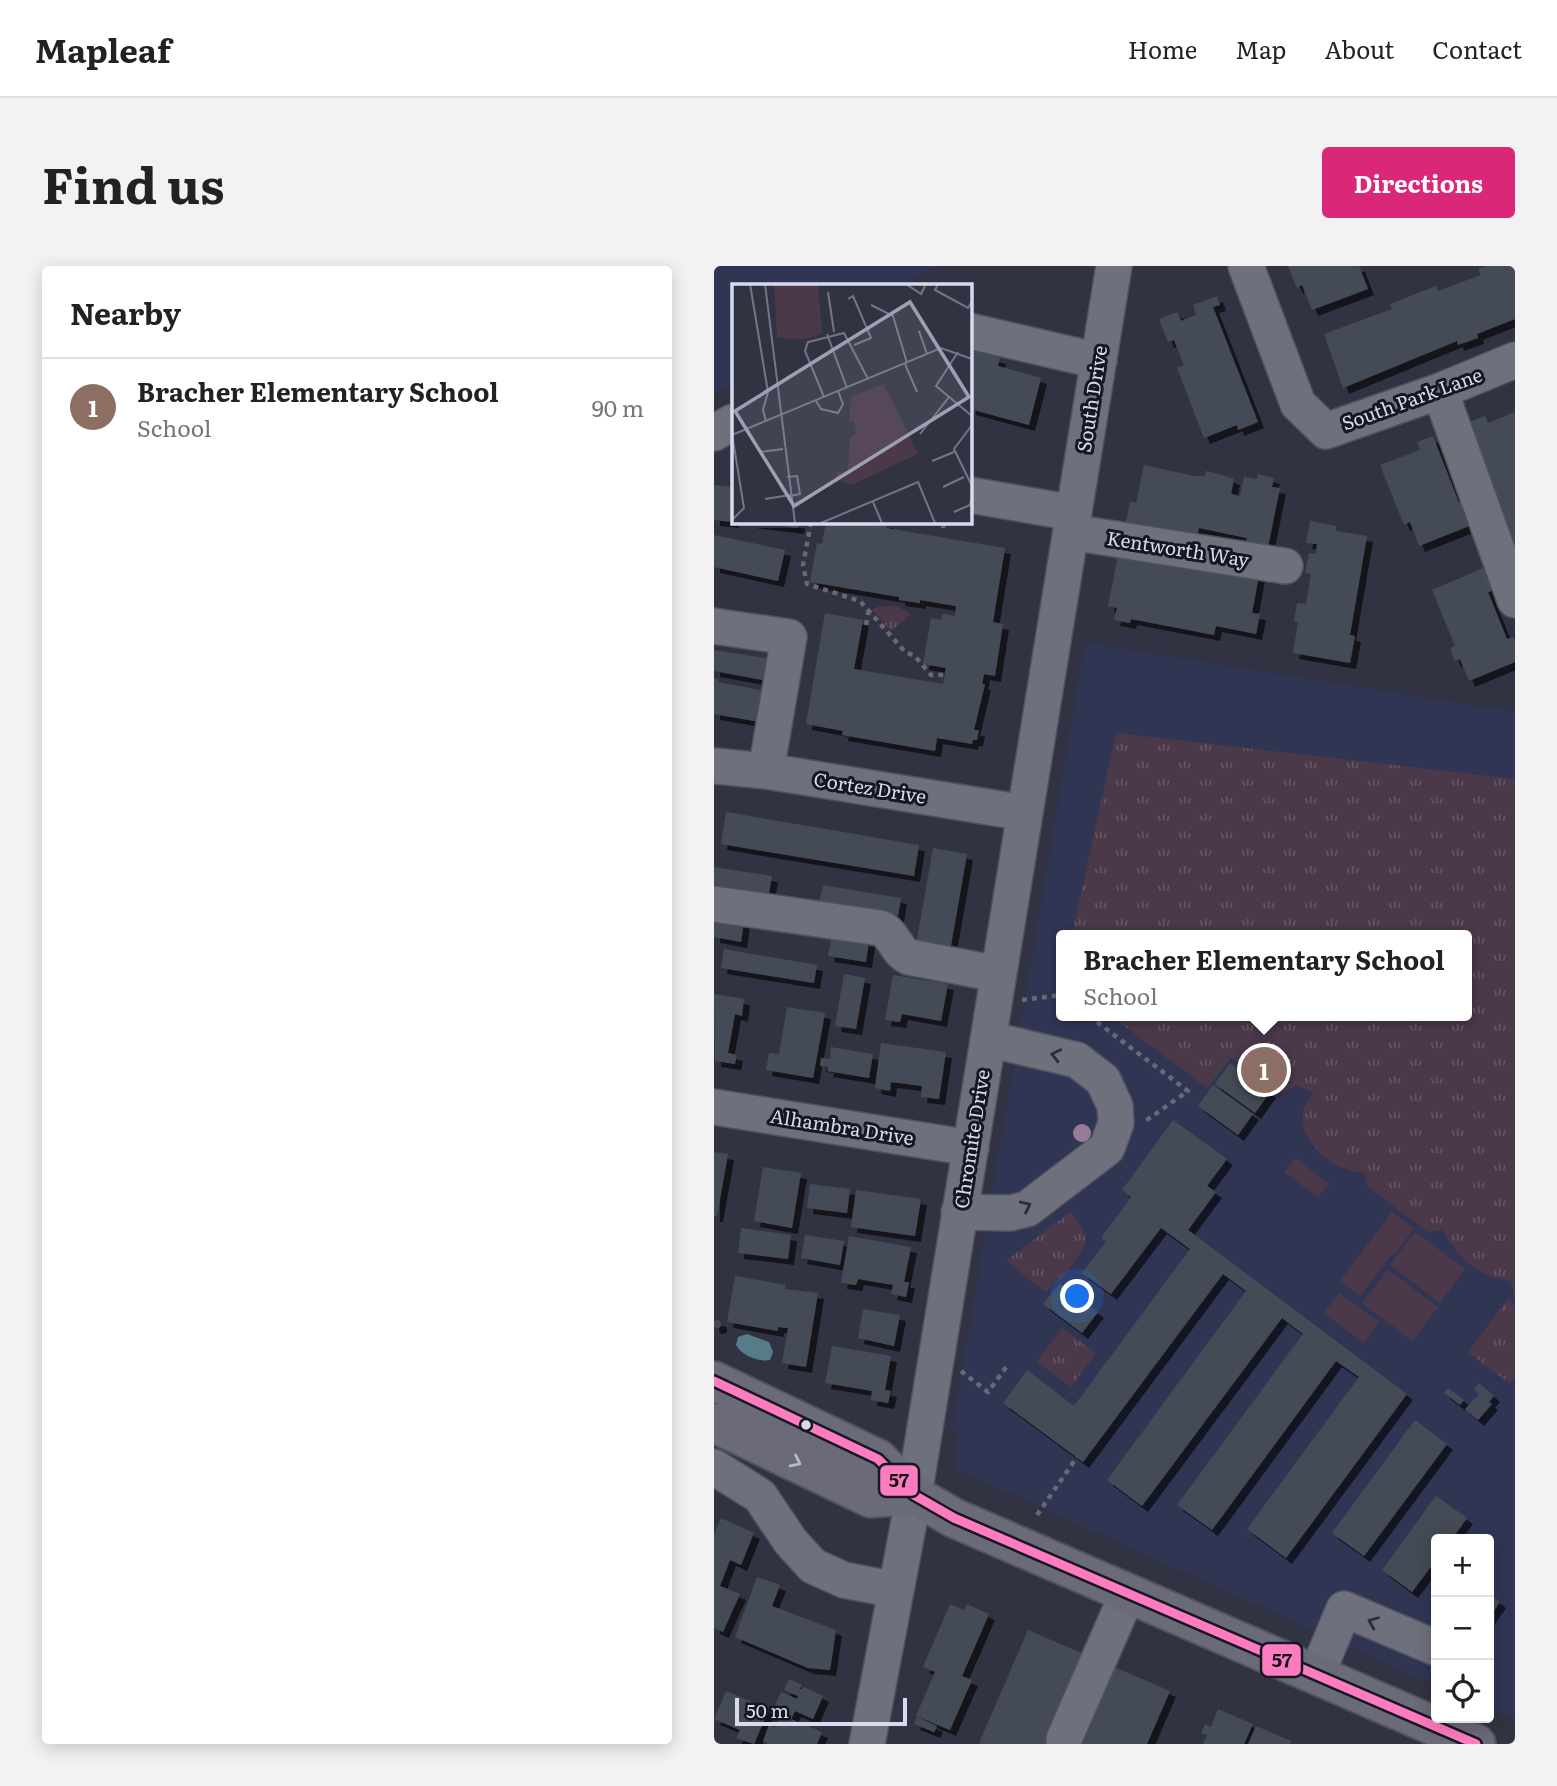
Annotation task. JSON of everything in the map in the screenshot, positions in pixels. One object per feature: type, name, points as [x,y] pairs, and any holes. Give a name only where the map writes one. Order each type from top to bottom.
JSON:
[{"type":"main road","points":[[714,1381],[878,1459],[914,1495],[954,1518],[1436,1729],[1476,1744]]},
{"type":"main road","points":[[714,1423],[871,1498],[914,1495]]},
{"type":"street","name":"South Drive","points":[[1072,522],[1114,266]]},
{"type":"street","name":"South Park Lane","points":[[1246,266],[1298,404],[1326,431],[1440,391],[1515,360]]},
{"type":"street","points":[[971,331],[1099,361]]},
{"type":"street","points":[[1440,391],[1515,600]]},
{"type":"street","points":[[714,433],[732,423]]},
{"type":"street","name":"Kentworth Way","points":[[971,495],[1072,522],[1285,566]]},
{"type":"street","name":"Chromite Drive","points":[[867,1744],[914,1495],[988,1039],[1008,987],[1025,813],[1072,522]]},
{"type":"street","points":[[714,626],[789,637],[766,771]]},
{"type":"street","name":"Cortez Drive","points":[[714,766],[766,771],[1025,813]]},
{"type":"street","points":[[714,904],[880,928],[887,931],[899,950],[909,957],[1008,987]]},
{"type":"street","points":[[959,1212],[1010,1213],[1027,1209],[1107,1148],[1116,1122],[1115,1106],[1103,1080],[1077,1060],[988,1039]]},
{"type":"street","name":"Alhambra Drive","points":[[714,1107],[971,1148]]},
{"type":"street","points":[[714,1468],[760,1496],[791,1542],[813,1566],[844,1580],[896,1590]]},
{"type":"street","points":[[1064,1739],[1128,1593]]},
{"type":"street","points":[[1315,1676],[1344,1609],[1431,1646]]},
{"type":"path","points":[[811,523],[803,565],[807,584],[860,601],[906,653],[914,655],[931,675],[945,675]]},
{"type":"path","points":[[943,528],[944,523]]},
{"type":"path","points":[[866,625],[869,610]]},
{"type":"path","points":[[1008,987],[1056,994]]},
{"type":"path","points":[[1096,1021],[1188,1090],[1142,1124]]},
{"type":"path","points":[[958,1369],[988,1392],[1009,1363]]},
{"type":"path","points":[[1037,1515],[1077,1457]]},
{"type":"shaded area","points":[[714,266],[937,266],[906,284],[732,284],[732,384],[714,394]]},
{"type":"shaded area","points":[[1085,643],[1515,712],[1515,1719],[1494,1710],[1494,1534],[1431,1534],[1431,1684],[954,1468],[959,1435],[952,1429]]},
{"type":"shaded area","points":[[747,1334],[769,1342],[773,1352],[770,1360],[751,1357],[739,1349],[736,1345],[738,1337]]},
{"type":"green space","points":[[880,606],[896,606],[911,614],[891,631],[873,610]]},
{"type":"green space","points":[[1116,733],[1515,779],[1515,1297],[1511,1281],[1490,1276],[1470,1264],[1454,1248],[1443,1229],[1428,1232],[1367,1186],[1365,1173],[1337,1165],[1313,1145],[1305,1133],[1302,1120],[1305,1106],[1314,1093],[1297,1085],[1281,1094],[1231,1058],[1207,1088],[1118,1021],[1472,1021],[1472,930],[1073,930]]},
{"type":"green space","points":[[1295,1158],[1329,1184],[1318,1197],[1284,1172]]},
{"type":"green space","points":[[1070,1212],[1084,1232],[1084,1247],[1061,1280],[1057,1278],[1046,1292],[1006,1261]]},
{"type":"green space","points":[[1392,1212],[1414,1228],[1395,1255],[1384,1248],[1392,1254],[1360,1296],[1340,1281]]},
{"type":"green space","points":[[1415,1232],[1465,1269],[1440,1303],[1390,1265]]},
{"type":"green space","points":[[1388,1270],[1438,1307],[1413,1341],[1362,1303]]},
{"type":"green space","points":[[1339,1293],[1379,1322],[1364,1343],[1324,1313]]},
{"type":"green space","points":[[1508,1299],[1515,1304],[1515,1378],[1510,1384],[1468,1352]]},
{"type":"green space","points":[[1062,1328],[1096,1353],[1071,1387],[1037,1362]]},
{"type":"building","points":[[1288,266],[1359,266],[1368,289],[1312,310],[1302,285],[1297,288]]},
{"type":"building","points":[[1485,266],[1515,266],[1515,319],[1477,334],[1478,338],[1458,345],[1457,341],[1343,388],[1324,334],[1392,309],[1390,304],[1436,286],[1438,291],[1481,275],[1478,269]]},
{"type":"building","points":[[1217,296],[1220,305],[1213,307],[1258,422],[1238,430],[1237,425],[1204,438],[1177,368],[1184,365],[1174,340],[1168,342],[1159,319],[1177,312],[1181,321],[1196,315],[1193,305]]},
{"type":"building","points":[[974,351],[1000,358],[998,366],[1041,378],[1029,425],[971,409],[971,355]]},
{"type":"building","points":[[1515,412],[1515,555],[1508,537],[1512,535],[1495,490],[1490,492],[1464,424],[1485,416],[1488,423]]},
{"type":"building","points":[[1433,436],[1459,503],[1463,501],[1472,525],[1419,546],[1410,522],[1404,525],[1380,465],[1420,450],[1417,442]]},
{"type":"building","points":[[1144,465],[1194,476],[1205,476],[1206,471],[1219,474],[1234,479],[1231,494],[1240,496],[1244,477],[1257,479],[1258,474],[1274,478],[1272,487],[1280,488],[1268,547],[1246,542],[1247,538],[1199,528],[1197,536],[1126,522],[1130,501],[1136,503]]},
{"type":"building","points":[[714,485],[732,487],[732,522],[714,520]]},
{"type":"building","points":[[1310,521],[1336,526],[1336,531],[1367,536],[1350,635],[1355,636],[1350,663],[1293,653],[1298,622],[1294,621],[1297,603],[1306,604],[1311,574],[1305,573],[1309,553],[1316,554],[1317,544],[1306,543]]},
{"type":"building","points":[[757,523],[799,523],[798,528]]},
{"type":"building","points":[[826,523],[887,523],[886,528],[1005,548],[993,622],[1003,624],[995,676],[984,674],[982,684],[985,684],[974,730],[979,730],[977,740],[973,740],[972,744],[937,738],[935,751],[842,735],[843,731],[806,724],[825,613],[863,620],[854,669],[943,684],[946,668],[923,664],[931,618],[941,620],[942,614],[955,616],[956,606],[920,600],[920,603],[899,600],[899,597],[810,582],[817,543],[822,544]]},
{"type":"building","points":[[714,535],[785,550],[778,581],[714,567]]},
{"type":"building","points":[[1119,551],[1142,560],[1191,569],[1192,562],[1259,575],[1252,613],[1260,614],[1256,634],[1216,626],[1214,635],[1131,619],[1130,623],[1114,620],[1117,608],[1108,606]]},
{"type":"building","points":[[1486,567],[1495,590],[1488,592],[1507,639],[1513,637],[1515,641],[1515,662],[1469,681],[1460,659],[1455,661],[1450,648],[1455,646],[1432,590]]},
{"type":"building","points":[[714,650],[772,659],[768,681],[714,671]]},
{"type":"building","points":[[714,678],[719,679],[718,682],[766,691],[760,722],[714,714]]},
{"type":"building","points":[[726,812],[919,845],[914,876],[721,844]]},
{"type":"building","points":[[933,848],[967,854],[950,951],[916,945]]},
{"type":"building","points":[[714,867],[772,876],[768,898],[714,889]]},
{"type":"building","points":[[823,885],[901,898],[898,916],[819,903]]},
{"type":"building","points":[[714,916],[744,921],[741,942],[714,937]]},
{"type":"building","points":[[832,935],[869,941],[866,962],[828,956]]},
{"type":"building","points":[[724,949],[817,965],[814,983],[721,968]]},
{"type":"building","points":[[844,974],[865,978],[856,1029],[835,1026]]},
{"type":"building","points":[[893,975],[948,984],[941,1021],[902,1014],[900,1022],[885,1020]]},
{"type":"building","points":[[714,994],[744,999],[742,1016],[735,1014],[728,1053],[737,1055],[735,1064],[715,1061]]},
{"type":"building","points":[[787,1007],[825,1013],[813,1078],[766,1070],[769,1053],[779,1054]]},
{"type":"building","points":[[881,1043],[946,1052],[939,1099],[921,1097],[922,1086],[891,1082],[890,1091],[875,1088]]},
{"type":"building","points":[[831,1047],[873,1054],[869,1078],[827,1071],[828,1067],[820,1066],[821,1058],[830,1059]]},
{"type":"building","points":[[1230,1063],[1270,1092],[1255,1113],[1215,1084]]},
{"type":"building","points":[[1213,1085],[1253,1114],[1238,1135],[1198,1106]]},
{"type":"building","points":[[1173,1120],[1227,1159],[1207,1186],[1216,1192],[1188,1230],[1407,1394],[1286,1558],[1247,1529],[1359,1377],[1336,1361],[1212,1530],[1177,1505],[1303,1334],[1282,1318],[1142,1506],[1107,1480],[1246,1291],[1223,1274],[1083,1462],[1003,1403],[1027,1370],[1074,1406],[1190,1249],[1161,1228],[1111,1294],[1082,1273],[1106,1242],[1101,1238],[1131,1197],[1122,1190]]},
{"type":"building","points":[[714,1152],[728,1154],[717,1216],[714,1216]]},
{"type":"building","points":[[763,1167],[801,1173],[792,1228],[754,1221]]},
{"type":"building","points":[[810,1184],[850,1189],[847,1213],[807,1208]]},
{"type":"building","points":[[856,1190],[921,1199],[915,1236],[851,1227]]},
{"type":"building","points":[[741,1228],[791,1235],[788,1259],[738,1253]]},
{"type":"building","points":[[805,1235],[844,1241],[840,1265],[801,1258]]},
{"type":"building","points":[[849,1236],[911,1247],[904,1282],[909,1282],[906,1297],[891,1294],[893,1285],[858,1279],[856,1285],[841,1283]]},
{"type":"building","points":[[735,1276],[786,1285],[785,1289],[818,1293],[806,1367],[782,1363],[788,1328],[778,1327],[778,1331],[727,1322]]},
{"type":"building","points":[[1060,1283],[1098,1312],[1082,1333],[1043,1304]]},
{"type":"building","points":[[863,1309],[900,1315],[894,1346],[858,1338]]},
{"type":"building","points":[[717,1320],[721,1324],[717,1328],[713,1324]]},
{"type":"building","points":[[832,1346],[891,1356],[885,1390],[891,1391],[888,1403],[871,1400],[872,1391],[825,1383]]},
{"type":"building","points":[[1479,1383],[1494,1396],[1489,1402],[1492,1404],[1478,1420],[1465,1409],[1479,1394],[1474,1389]]},
{"type":"building","points":[[1448,1388],[1464,1400],[1460,1405],[1444,1393]]},
{"type":"building","points":[[1415,1420],[1447,1444],[1364,1556],[1332,1533]]},
{"type":"building","points":[[1436,1496],[1467,1518],[1456,1534],[1431,1534],[1431,1567],[1412,1592],[1382,1570]]},
{"type":"building","points":[[721,1518],[754,1533],[741,1565],[730,1560],[720,1586],[740,1594],[723,1632],[714,1628],[714,1534]]},
{"type":"building","points":[[757,1577],[780,1585],[772,1606],[836,1630],[830,1670],[808,1668],[735,1637]]},
{"type":"building","points":[[1494,1598],[1500,1602],[1494,1611]]},
{"type":"building","points":[[950,1604],[964,1610],[967,1604],[989,1614],[962,1676],[972,1680],[950,1730],[916,1716],[935,1672],[923,1667]]},
{"type":"building","points":[[1028,1630],[1086,1655],[1047,1744],[979,1743]]},
{"type":"building","points":[[1114,1667],[1170,1691],[1147,1744],[1080,1744]]},
{"type":"building","points":[[789,1679],[802,1685],[799,1690],[804,1687],[823,1696],[813,1719],[795,1711],[791,1719],[822,1732],[817,1744],[768,1744],[763,1741],[769,1725],[775,1728],[779,1718],[771,1715],[781,1692],[797,1699],[798,1696],[784,1690]]},
{"type":"building","points":[[726,1691],[769,1709],[754,1744],[736,1738],[740,1730],[714,1719]]},
{"type":"building","points":[[1218,1709],[1253,1724],[1244,1744],[1203,1744],[1207,1735],[1201,1733],[1205,1724],[1211,1727]]},
{"type":"building","points":[[917,1717],[937,1726],[934,1732],[914,1724]]},
{"type":"building","points":[[1256,1726],[1291,1741],[1290,1744],[1248,1744]]},
{"type":"transit line","name":"57","points":[[714,1381],[878,1459],[914,1495],[954,1518],[1476,1744]]},
{"type":"place","name":"Bracher Elementary School","points":[[1264,1070]]}]
